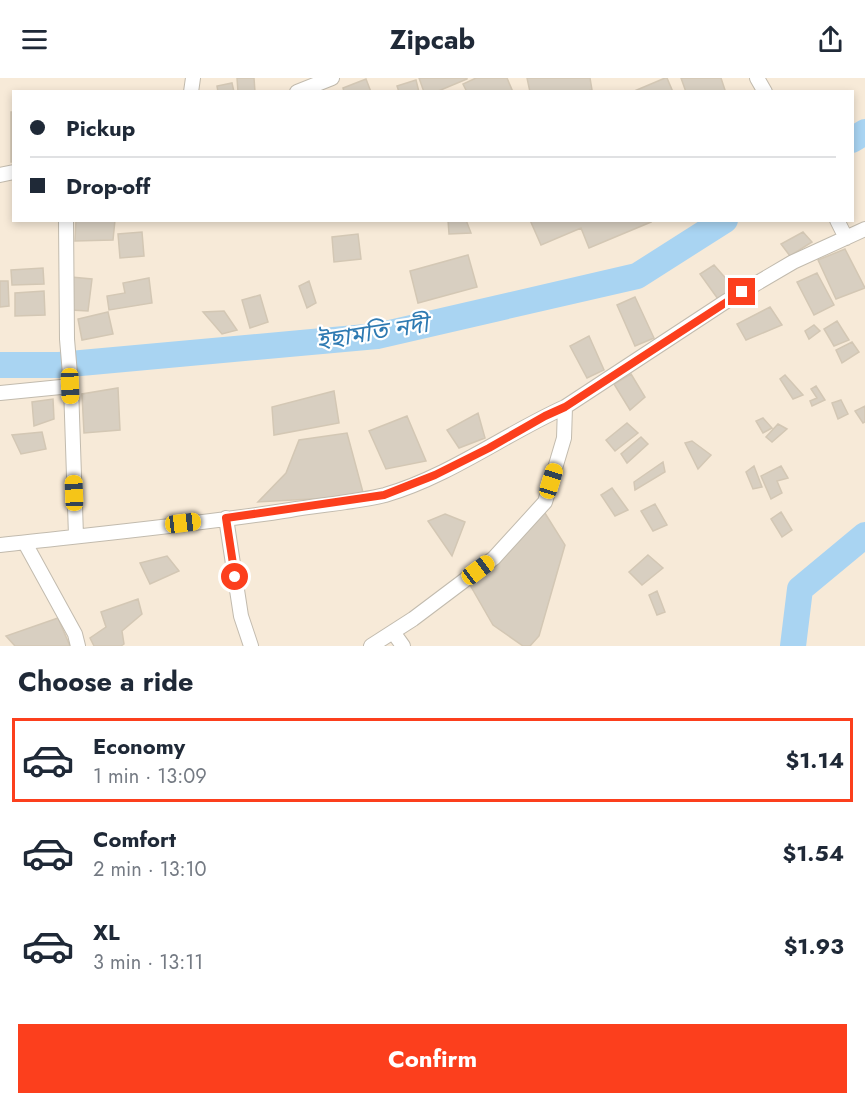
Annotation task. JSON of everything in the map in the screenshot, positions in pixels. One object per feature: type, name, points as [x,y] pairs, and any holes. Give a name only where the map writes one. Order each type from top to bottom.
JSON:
[{"type":"street","points":[[302,90],[332,78]]},
{"type":"street","points":[[66,222],[67,339],[76,536]]},
{"type":"street","points":[[838,222],[846,238]]},
{"type":"street","points":[[0,545],[226,518],[384,495],[435,475],[565,407],[725,302],[793,262],[865,229]]},
{"type":"street","points":[[0,393],[70,386]]},
{"type":"street","points":[[371,646],[413,619],[494,558],[545,502],[564,438],[565,407]]},
{"type":"street","points":[[226,518],[241,616],[251,646]]},
{"type":"street","points":[[25,543],[75,634],[78,646]]},
{"type":"street","points":[[393,632],[403,646]]},
{"type":"shaded area","points":[[0,78],[865,78],[865,646],[0,646]]},
{"type":"building","points":[[237,78],[254,78],[255,90],[238,90]]},
{"type":"building","points":[[419,78],[467,78],[441,90],[423,90]]},
{"type":"building","points":[[476,78],[507,78],[512,90],[466,90],[463,84]]},
{"type":"building","points":[[527,78],[590,78],[592,90],[530,90]]},
{"type":"building","points":[[667,78],[672,90],[637,90]]},
{"type":"building","points":[[681,78],[721,78],[725,90],[685,90]]},
{"type":"building","points":[[366,79],[370,90],[344,90],[343,88]]},
{"type":"building","points":[[416,80],[418,90],[398,90],[397,86]]},
{"type":"building","points":[[232,83],[234,90],[218,90],[217,86]]},
{"type":"building","points":[[11,112],[12,112],[12,162]]},
{"type":"building","points":[[76,222],[115,222],[113,240],[75,241]]},
{"type":"building","points":[[448,222],[467,222],[471,233],[449,234]]},
{"type":"building","points":[[531,222],[651,222],[589,248],[581,228],[541,245]]},
{"type":"building","points":[[142,232],[144,256],[120,258],[118,234]]},
{"type":"building","points":[[803,232],[812,242],[790,256],[781,244]]},
{"type":"building","points":[[358,234],[361,259],[334,262],[332,237]]},
{"type":"building","points":[[845,249],[865,288],[836,299],[818,260]]},
{"type":"building","points":[[468,255],[477,287],[418,303],[410,271]]},
{"type":"building","points":[[714,265],[736,290],[718,299],[700,274]]},
{"type":"building","points":[[43,268],[44,284],[12,285],[11,270]]},
{"type":"building","points":[[817,273],[834,305],[814,315],[797,282]]},
{"type":"building","points":[[71,277],[92,279],[88,311],[71,310]]},
{"type":"building","points":[[149,278],[152,303],[109,310],[107,296],[125,293],[123,283]]},
{"type":"building","points":[[0,281],[8,281],[9,306],[0,307]]},
{"type":"building","points":[[309,281],[316,303],[307,308],[299,286]]},
{"type":"building","points":[[44,291],[45,315],[15,316],[15,293]]},
{"type":"building","points":[[260,295],[268,322],[250,328],[242,300]]},
{"type":"building","points":[[635,297],[654,338],[635,346],[617,305]]},
{"type":"building","points":[[770,307],[782,325],[746,340],[737,324]]},
{"type":"building","points":[[224,311],[237,330],[222,334],[203,312]]},
{"type":"building","points":[[108,312],[113,334],[82,340],[78,319]]},
{"type":"building","points":[[837,321],[849,340],[834,346],[824,329]]},
{"type":"building","points":[[814,325],[820,331],[809,339],[805,331]]},
{"type":"building","points":[[589,336],[604,370],[587,378],[570,346]]},
{"type":"building","points":[[852,342],[859,352],[842,363],[836,350]]},
{"type":"building","points":[[631,374],[645,397],[630,410],[614,384]]},
{"type":"building","points":[[785,375],[803,395],[793,399],[780,379]]},
{"type":"building","points":[[816,386],[825,400],[812,406],[810,401],[817,398],[811,389]]},
{"type":"building","points":[[118,388],[120,430],[84,433],[82,394]]},
{"type":"building","points":[[334,391],[339,423],[274,435],[272,407]]},
{"type":"building","points":[[53,399],[54,419],[34,426],[32,402]]},
{"type":"building","points":[[841,400],[848,414],[838,419],[832,403]]},
{"type":"building","points":[[865,406],[865,422],[863,423],[855,411]]},
{"type":"building","points":[[478,413],[485,438],[459,448],[447,430]]},
{"type":"building","points":[[407,416],[426,461],[386,469],[369,431]]},
{"type":"building","points":[[763,418],[772,428],[763,433],[756,421]]},
{"type":"building","points":[[627,423],[638,433],[615,451],[606,440]]},
{"type":"building","points":[[778,424],[787,429],[772,442],[766,437]]},
{"type":"building","points":[[42,432],[46,449],[21,454],[12,435]]},
{"type":"building","points":[[347,433],[364,496],[258,502],[286,473],[299,440]]},
{"type":"building","points":[[641,437],[648,444],[627,463],[621,454]]},
{"type":"building","points":[[692,441],[711,455],[698,469],[685,443]]},
{"type":"building","points":[[663,462],[665,472],[635,490],[634,482]]},
{"type":"building","points":[[754,466],[762,487],[753,489],[746,472]]},
{"type":"building","points":[[781,466],[788,478],[777,481],[782,493],[771,499],[761,476]]},
{"type":"building","points":[[612,488],[628,510],[615,516],[601,495]]},
{"type":"building","points":[[655,504],[667,525],[653,531],[641,511]]},
{"type":"building","points":[[543,510],[565,545],[539,636],[530,646],[523,646],[493,625],[470,585],[506,555]]},
{"type":"building","points":[[781,512],[792,530],[782,537],[771,519]]},
{"type":"building","points":[[445,514],[465,522],[452,556],[428,521]]},
{"type":"building","points":[[648,555],[663,568],[642,585],[629,572]]},
{"type":"building","points":[[167,556],[179,571],[150,584],[140,563]]},
{"type":"building","points":[[657,591],[665,612],[657,615],[649,595]]},
{"type":"building","points":[[138,599],[142,614],[122,631],[124,644],[94,646],[90,638],[106,627],[101,612]]},
{"type":"building","points":[[58,618],[70,646],[15,646],[6,636]]},
{"type":"waterway","name":"ইছামতি নদী","points":[[854,139],[865,132]]},
{"type":"waterway","name":"ইছামতি নদী","points":[[0,365],[59,365],[377,336],[637,276],[722,222]]},
{"type":"waterway","name":"ইছামতি নদী","points":[[793,646],[800,589],[865,535]]},
{"type":"route","points":[[235,577],[226,518],[384,495],[435,475],[565,407],[742,292]]}]
